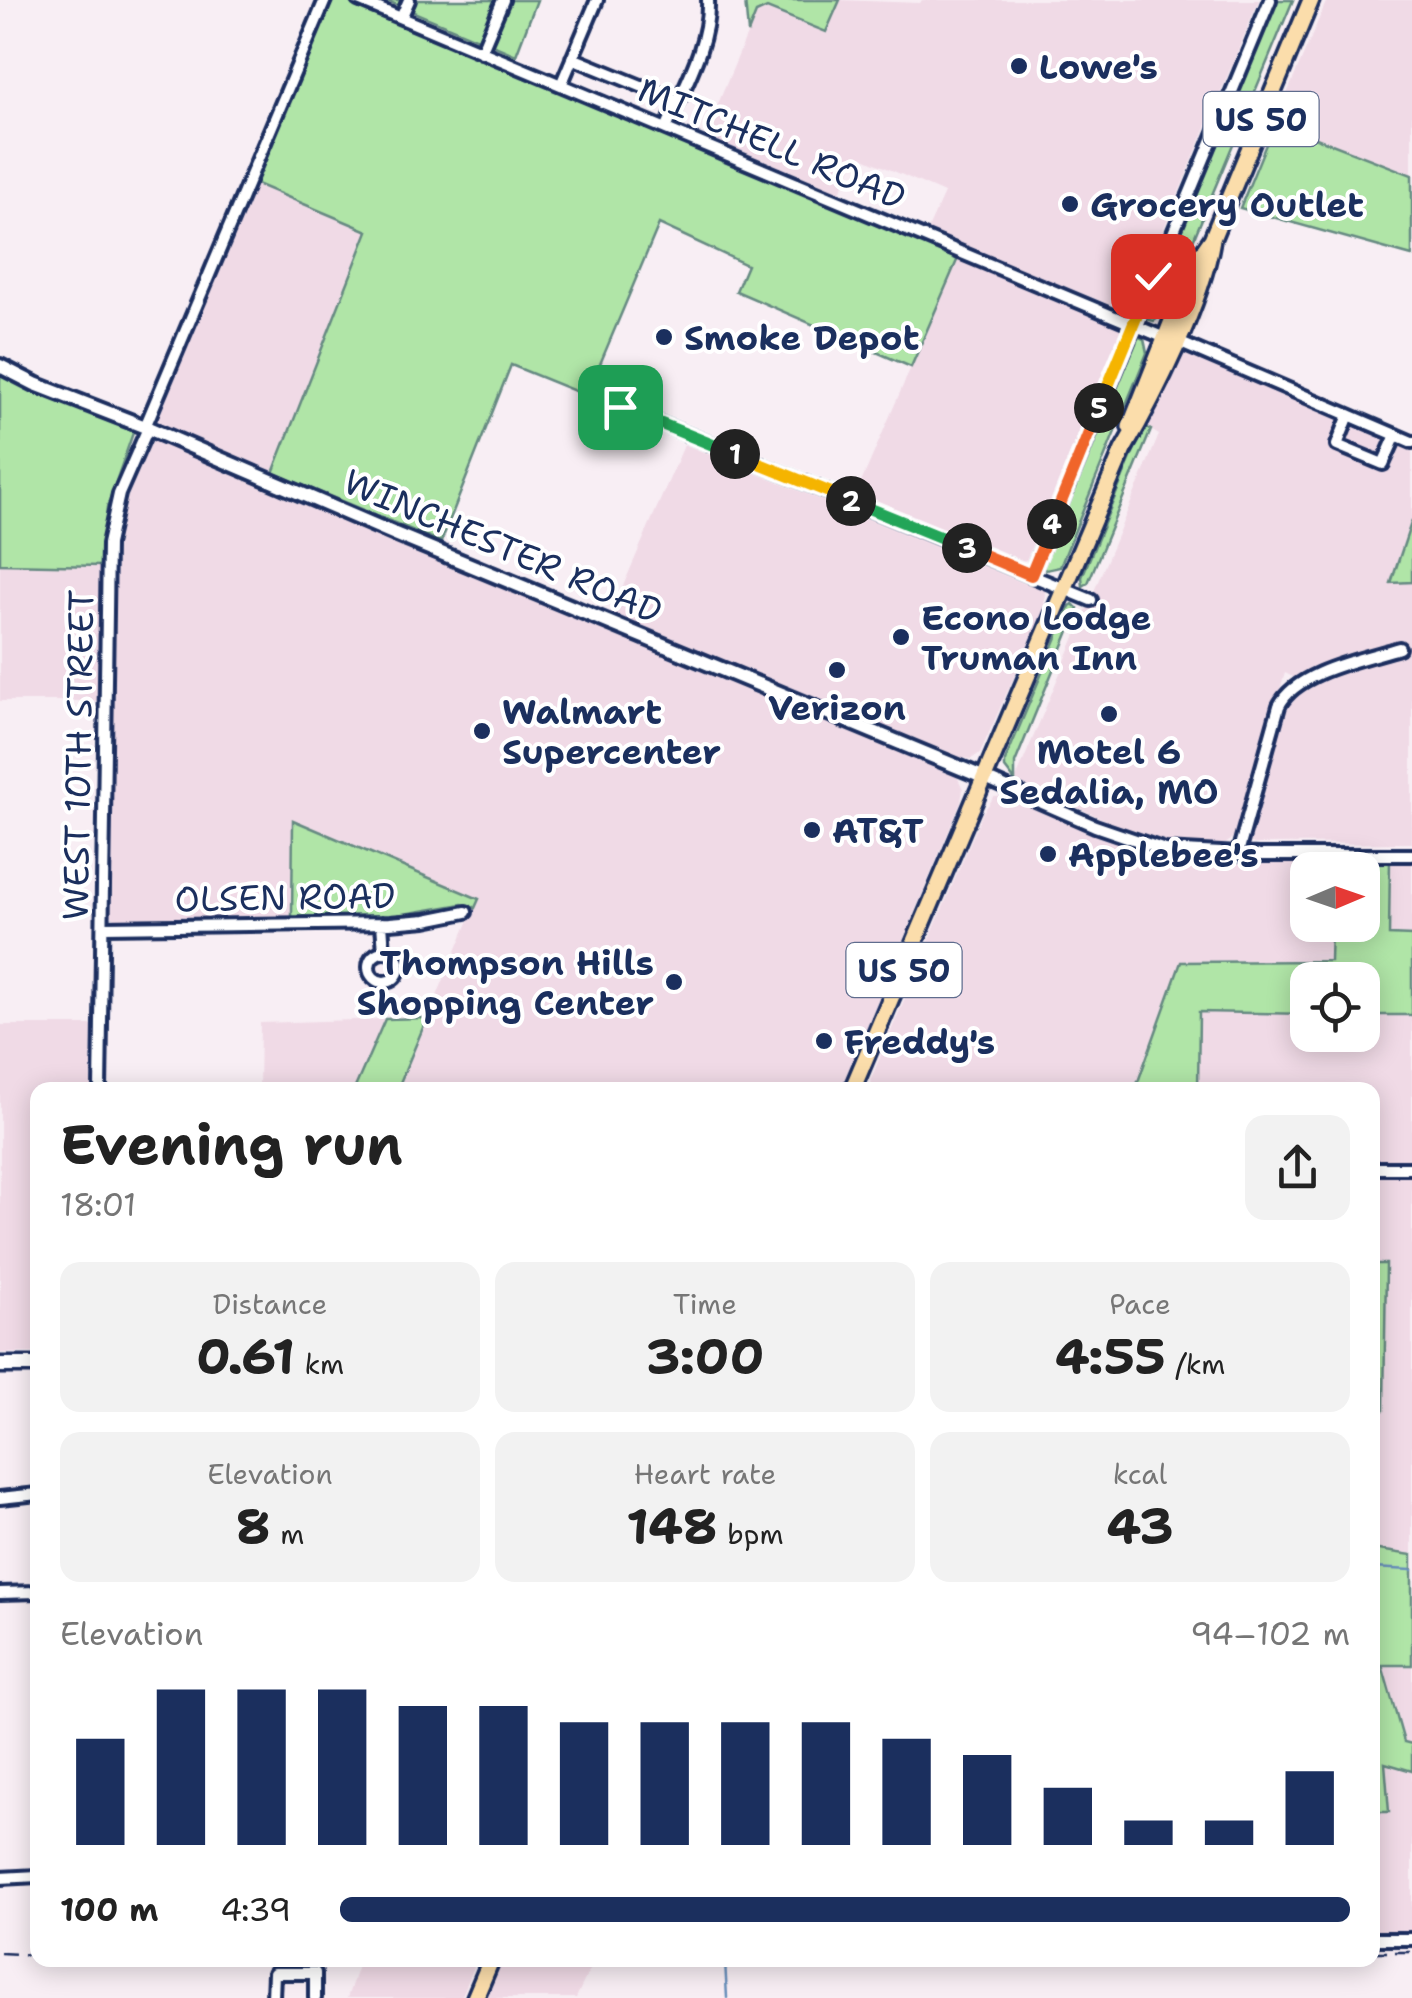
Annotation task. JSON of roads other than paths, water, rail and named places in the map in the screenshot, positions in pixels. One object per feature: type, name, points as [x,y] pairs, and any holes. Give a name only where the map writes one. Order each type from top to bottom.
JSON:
[{"type":"highway","name":"US 50","points":[[855,1082],[1123,450],[1135,408],[1170,339],[1196,263],[1212,238],[1311,0]]},
{"type":"highway","points":[[475,1998],[488,1967]]},
{"type":"main road","points":[[0,1365],[30,1365]]},
{"type":"street","name":"WEST 10TH STREET","points":[[100,1082],[108,544],[119,494],[325,0]]},
{"type":"street","name":"MITCHELL ROAD","points":[[358,0],[1412,442]]},
{"type":"street","points":[[401,18],[409,0]]},
{"type":"street","points":[[481,52],[503,0]]},
{"type":"street","points":[[561,85],[597,0]]},
{"type":"street","points":[[666,129],[707,27],[708,0]]},
{"type":"street","points":[[1031,575],[1270,0]]},
{"type":"street","points":[[572,58],[678,101]]},
{"type":"street","name":"WINCHESTER ROAD","points":[[0,366],[35,384],[147,427],[985,778]]},
{"type":"street","points":[[606,401],[1090,600]]},
{"type":"street","points":[[1349,415],[1337,445],[1383,464],[1396,435]]},
{"type":"street","points":[[1238,853],[1279,706],[1289,689],[1316,675],[1399,648]]},
{"type":"street","points":[[985,778],[1144,845],[1175,852],[1412,855]]},
{"type":"street","name":"OLSEN ROAD","points":[[104,927],[382,923],[466,912]]},
{"type":"street","points":[[382,923],[384,952]]},
{"type":"street","points":[[1380,1168],[1412,1168]]},
{"type":"street","points":[[0,1498],[30,1495]]},
{"type":"street","points":[[0,1593],[30,1592]]},
{"type":"street","points":[[0,1878],[30,1876]]},
{"type":"street","points":[[1380,1939],[1412,1939]]},
{"type":"street","points":[[273,1998],[274,1973],[316,1973],[315,1998]]},
{"type":"waterway","points":[[1380,1568],[1412,1570]]},
{"type":"waterway","points":[[725,1967],[727,1998]]},
{"type":"railway","points":[[1380,1952],[1412,1952]]},
{"type":"railway","points":[[0,1953],[30,1955]]},
{"type":"place","name":"Lowe's","points":[[1019,66]]},
{"type":"place","name":"Grocery Outlet","points":[[1070,204]]},
{"type":"place","name":"Smoke Depot","points":[[664,337]]},
{"type":"place","name":"Econo Lodge Truman Inn","points":[[901,637]]},
{"type":"place","name":"Verizon","points":[[837,670]]},
{"type":"place","name":"Motel 6 Sedalia, MO","points":[[1109,714]]},
{"type":"place","name":"Walmart Supercenter","points":[[482,731]]},
{"type":"place","name":"AT&T","points":[[812,830]]},
{"type":"place","name":"Applebee's","points":[[1048,854]]},
{"type":"place","name":"Thompson Hills Shopping Center","points":[[674,982]]},
{"type":"place","name":"Freddy's","points":[[824,1041]]}]
